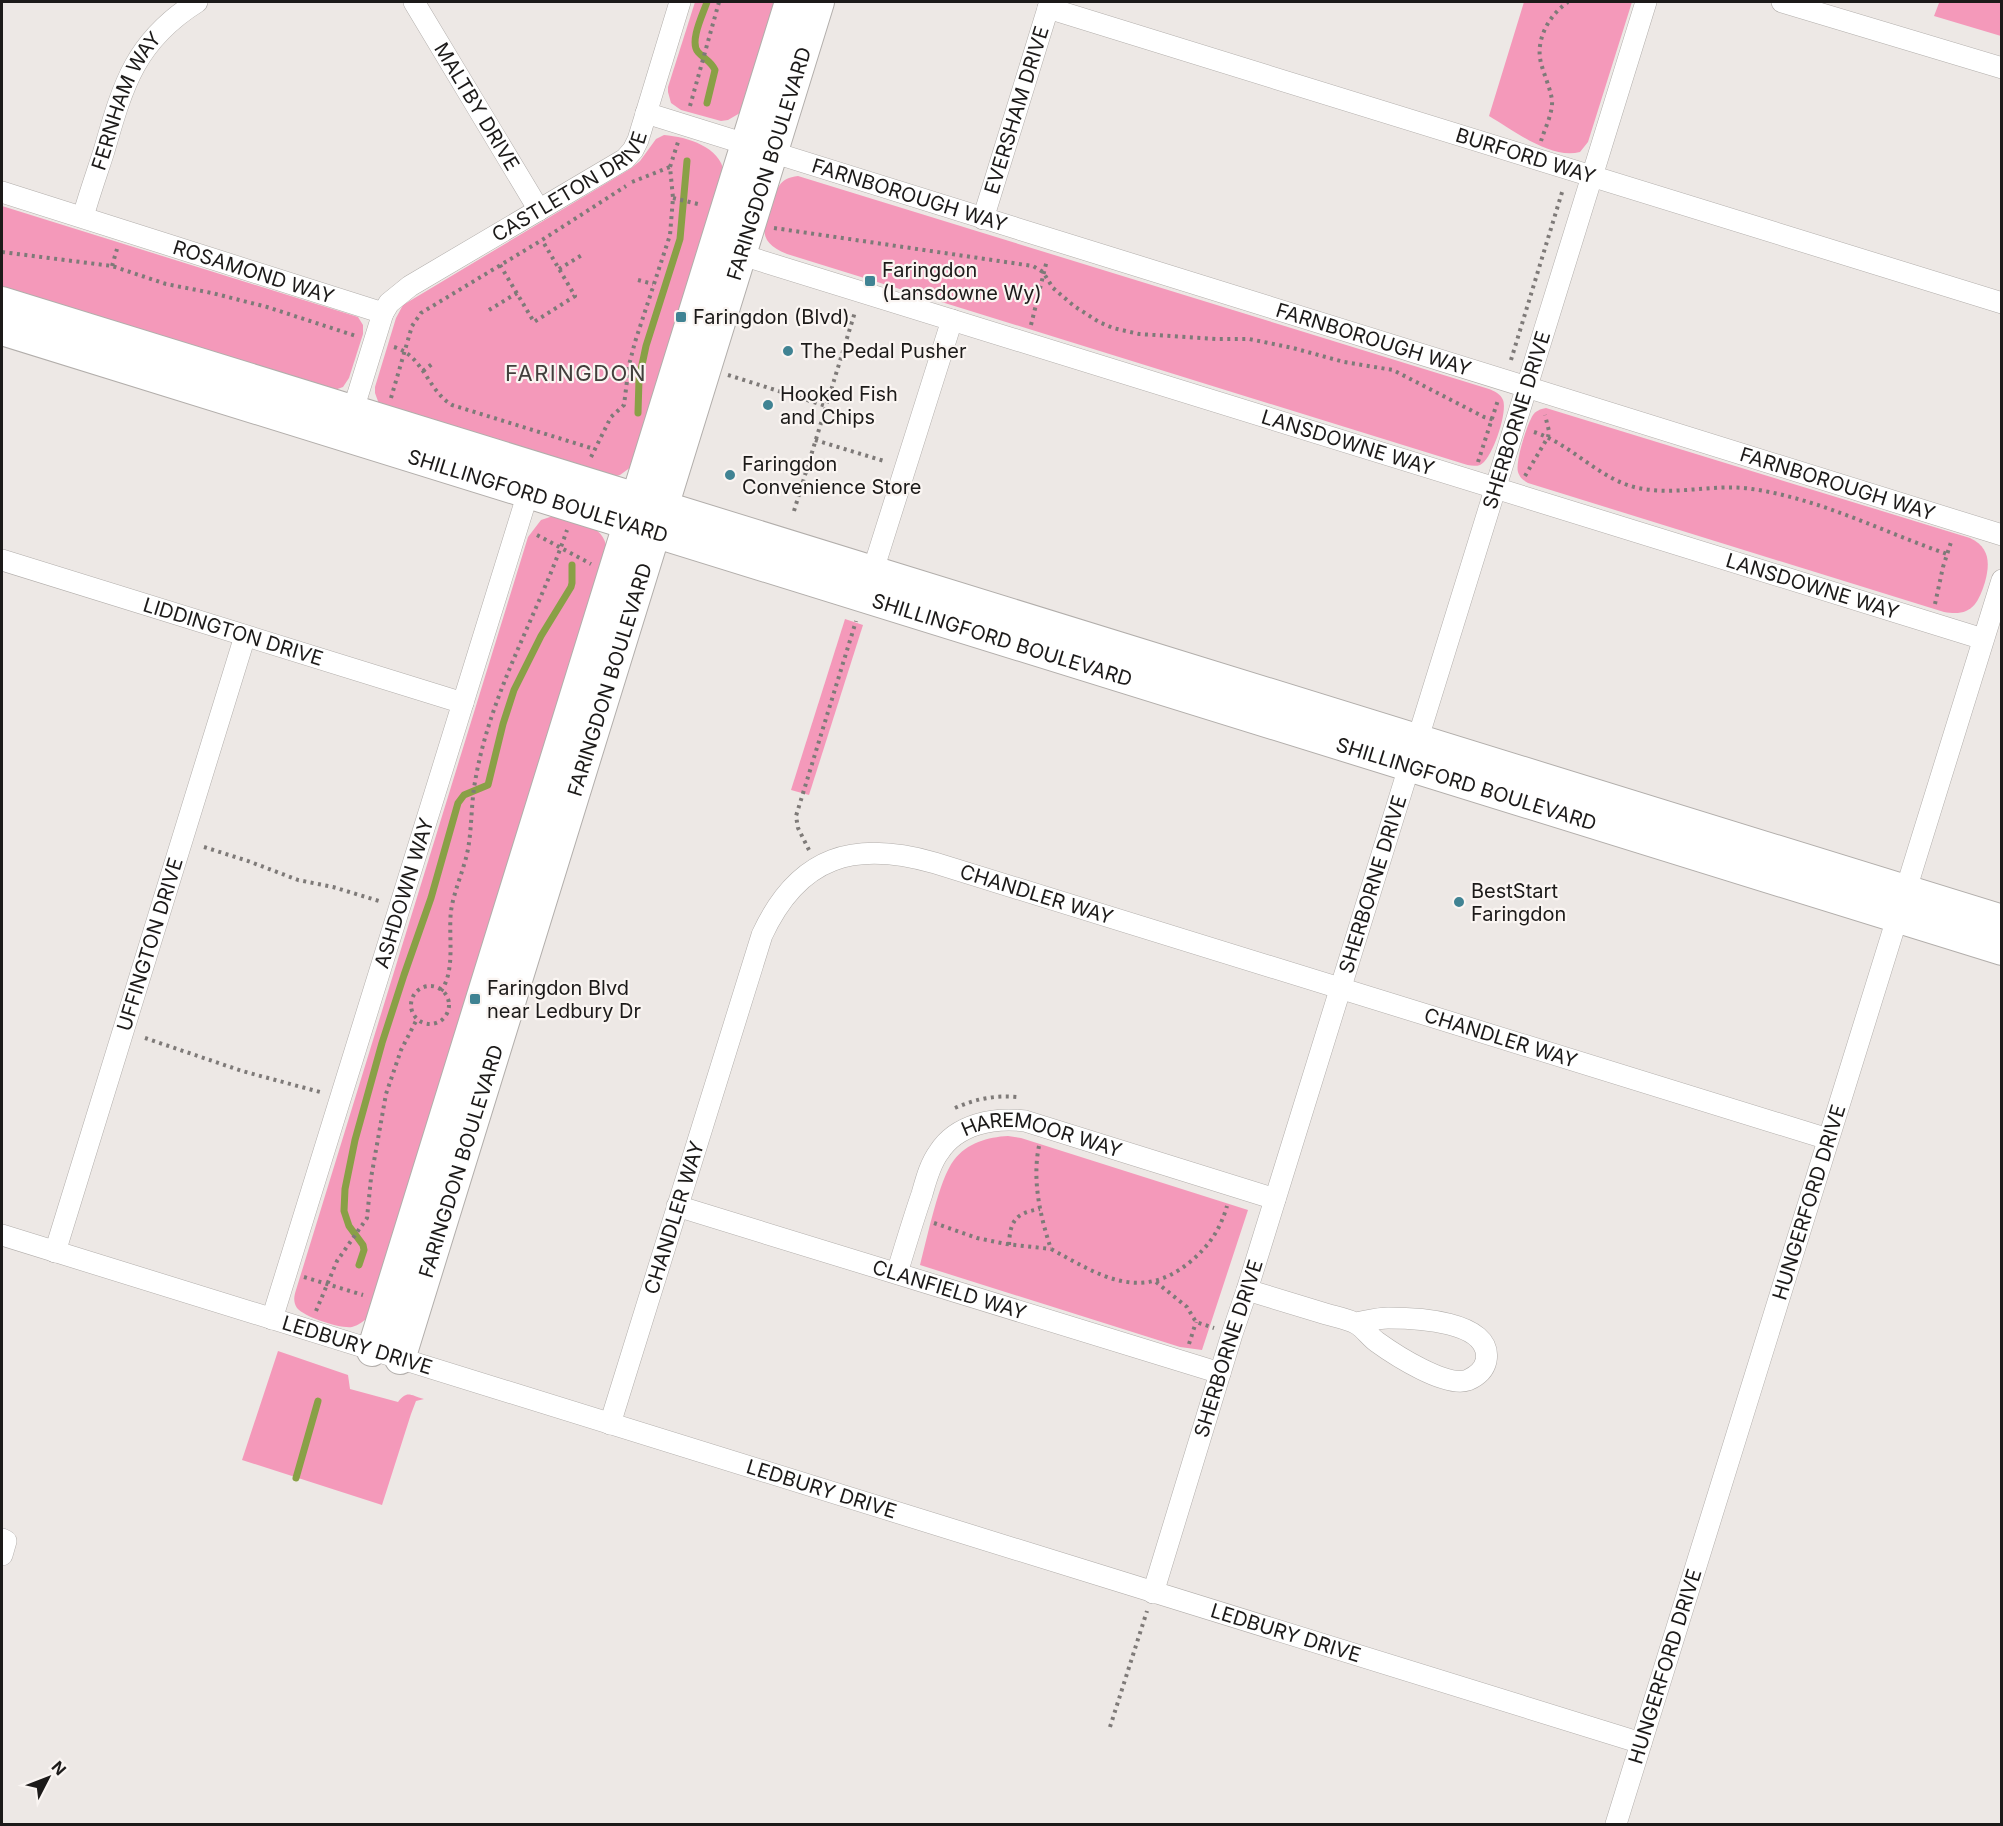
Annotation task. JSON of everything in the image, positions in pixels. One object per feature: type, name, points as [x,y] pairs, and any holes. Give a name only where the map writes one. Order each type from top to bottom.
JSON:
[{"type":"street","name":"FERNHAM WAY","points":[[83,217],[117,104],[127,79],[140,55],[156,35],[174,18],[197,2]]},
{"type":"street","name":"MALTBY DRIVE","points":[[414,2],[539,210]]},
{"type":"street","name":"CASTLETON DRIVE","points":[[383,313],[389,303],[410,286],[625,159],[638,140],[680,2]]},
{"type":"street","name":"FARINGDON BOULEVARD","points":[[759,149],[790,2]]},
{"type":"street","name":"FARINGDON BOULEVARD","points":[[400,1359],[512,946],[645,515],[759,149],[819,2]]},
{"type":"street","name":"SHERBORNE DRIVE","points":[[1153,1593],[1646,2]]},
{"type":"street","points":[[1782,2],[2001,68]]},
{"type":"street","name":"BURFORD WAY","points":[[1049,5],[2001,303]]},
{"type":"street","name":"EVERSHAM DRIVE","points":[[983,219],[1049,5]]},
{"type":"street","name":"FARNBOROUGH WAY","points":[[646,113],[2001,535]]},
{"type":"street","name":"ROSAMOND WAY","points":[[2,192],[383,313]]},
{"type":"street","name":"LANSDOWNE WAY","points":[[727,250],[1983,639]]},
{"type":"street","name":"SHILLINGFORD BOULEVARD","points":[[2,302],[349,424],[645,515],[865,595],[1413,753],[1901,904],[2001,950]]},
{"type":"street","points":[[349,424],[383,313]]},
{"type":"street","points":[[865,595],[952,320]]},
{"type":"street","name":"SHILLINGFORD BOULEVARD","points":[[2,330],[349,424],[384,421],[531,481]]},
{"type":"street","name":"ASHDOWN WAY","points":[[272,1319],[531,481]]},
{"type":"street","name":"LIDDINGTON DRIVE","points":[[2,560],[463,703]]},
{"type":"street","name":"HUNGERFORD DRIVE","points":[[1616,1824],[2001,580]]},
{"type":"street","name":"UFFINGTON DRIVE","points":[[55,1252],[245,636]]},
{"type":"street","name":"CHANDLER WAY","points":[[610,1424],[762,935],[771,915],[800,880],[818,867],[861,852],[886,852],[909,856],[1828,1140]]},
{"type":"street","name":"SHILLINGFORD BOULEVARD","points":[[1901,904],[2001,920]]},
{"type":"street","name":"FARINGDON BOULEVARD","points":[[372,1351],[387,1302],[512,946]]},
{"type":"street","name":"HAREMOOR WAY","points":[[897,1273],[931,1167],[939,1152],[948,1141],[961,1132],[983,1122],[1008,1119],[1044,1127],[1275,1199]]},
{"type":"street","name":"CLANFIELD WAY","points":[[677,1206],[1220,1373]]},
{"type":"street","name":"LEDBURY DRIVE","points":[[2,1235],[1641,1743]]},
{"type":"street","points":[[1247,1290],[1356,1323],[1377,1341],[1418,1367],[1454,1381],[1476,1377],[1483,1368],[1486,1358],[1485,1348],[1479,1339],[1471,1332],[1446,1323],[1386,1318],[1356,1323]]},
{"type":"path","points":[[589,465],[594,449],[610,417],[624,405],[632,354],[670,236],[673,198],[670,167],[702,67],[719,2]]},
{"type":"path","points":[[1535,159],[1552,106],[1540,62],[1540,43],[1553,16],[1568,2]]},
{"type":"path","points":[[384,421],[412,326],[421,313],[542,240],[632,181],[670,167]]},
{"type":"path","points":[[1510,359],[1563,189]]},
{"type":"path","points":[[673,198],[766,227],[1027,265],[1043,272],[1062,297],[1088,316],[1113,328],[1139,334],[1209,339],[1249,339],[1344,362],[1393,370],[1484,417],[1548,437],[1614,480],[1634,487],[1658,490],[1738,487],[1788,497],[1811,502],[1947,554]]},
{"type":"path","points":[[500,265],[534,322],[575,296],[542,240]]},
{"type":"path","points":[[1027,344],[1043,272],[1053,240]]},
{"type":"path","points":[[2,252],[112,266],[166,284],[267,308],[405,350],[414,357],[440,396],[452,405],[594,449]]},
{"type":"path","points":[[559,269],[582,255]]},
{"type":"path","points":[[638,280],[653,284]]},
{"type":"path","points":[[489,310],[517,293]]},
{"type":"path","points":[[794,510],[855,312]]},
{"type":"path","points":[[423,371],[432,364]]},
{"type":"path","points":[[724,374],[826,406]]},
{"type":"path","points":[[1473,481],[1500,395]]},
{"type":"path","points":[[1542,449],[1548,437],[1548,426]]},
{"type":"path","points":[[815,440],[884,461]]},
{"type":"path","points":[[1931,623],[1957,520]]},
{"type":"path","points":[[518,527],[531,531],[593,565]]},
{"type":"path","points":[[441,991],[448,976],[452,908],[468,849],[472,800],[483,744],[502,686],[569,527]]},
{"type":"path","points":[[818,867],[798,828],[796,816],[865,595]]},
{"type":"path","points":[[204,847],[298,880],[333,887],[379,901]]},
{"type":"path","points":[[429,987],[441,991],[447,997],[448,1005],[444,1017],[433,1024],[417,1019],[412,1012],[411,1003],[417,992],[429,987]]},
{"type":"path","points":[[309,1330],[337,1261],[369,1214],[371,1178],[386,1094],[401,1050],[417,1019]]},
{"type":"path","points":[[145,1038],[242,1071],[320,1092]]},
{"type":"path","points":[[948,1113],[968,1102],[991,1097],[1024,1098]]},
{"type":"path","points":[[1044,1127],[1036,1166],[1040,1209],[1051,1249]]},
{"type":"path","points":[[914,1216],[977,1238],[1010,1245],[1051,1249],[1085,1268],[1108,1277],[1136,1282],[1155,1281],[1181,1269],[1211,1242],[1221,1224],[1233,1185]]},
{"type":"path","points":[[1010,1245],[1010,1233],[1015,1219],[1026,1211],[1040,1209]]},
{"type":"path","points":[[287,1272],[387,1302]]},
{"type":"path","points":[[1155,1281],[1187,1307],[1196,1322],[1232,1334]]},
{"type":"path","points":[[1110,1727],[1153,1593]]},
{"type":"shaded area","points":[[695,2],[778,2],[744,109],[728,120],[721,121],[681,110],[671,103],[668,87]]},
{"type":"shaded area","points":[[1524,2],[1632,2],[1588,142],[1580,152],[1557,152],[1545,148],[1489,116]]},
{"type":"shaded area","points":[[1932,2],[2001,2],[2001,36],[1934,16],[1939,3]]},
{"type":"shaded area","points":[[664,135],[683,138],[702,145],[716,156],[724,172],[631,467],[613,477],[379,404],[375,387],[396,318],[403,305],[630,169],[640,161],[656,139]]},
{"type":"shaded area","points":[[798,176],[1489,389],[1499,394],[1503,400],[1503,415],[1498,435],[1485,461],[1478,466],[1473,466],[787,254],[771,245],[764,228],[780,185],[787,179]]},
{"type":"shaded area","points":[[2,206],[358,317],[363,325],[363,334],[349,378],[343,387],[332,391],[2,291]]},
{"type":"shaded area","points":[[1546,408],[1970,538],[1981,546],[1987,557],[1988,569],[1982,590],[1976,603],[1967,611],[1944,612],[1528,483],[1518,472],[1520,452],[1533,415],[1538,410]]},
{"type":"shaded area","points":[[553,516],[579,522],[594,529],[605,541],[607,550],[368,1317],[352,1327],[332,1324],[297,1308],[294,1299],[295,1292],[528,537],[541,520]]},
{"type":"shaded area","points":[[845,619],[863,625],[809,795],[791,790]]},
{"type":"shaded area","points":[[1008,1136],[1021,1138],[1248,1210],[1202,1350],[1180,1347],[920,1265],[938,1195],[954,1160],[965,1149],[978,1142]]},
{"type":"shaded area","points":[[278,1351],[348,1375],[350,1389],[398,1402],[406,1395],[424,1399],[416,1401],[382,1505],[242,1460]]},
{"type":"waterway","points":[[707,2],[695,42],[698,52],[715,70],[707,103]]},
{"type":"waterway","points":[[638,413],[639,379],[646,346],[680,239],[687,161]]},
{"type":"waterway","points":[[359,1265],[364,1250],[363,1245],[349,1226],[344,1211],[345,1189],[355,1140],[382,1043],[431,898],[458,803],[464,795],[488,785],[514,690],[541,636],[571,587],[572,565]]},
{"type":"waterway","points":[[296,1478],[318,1401]]},
{"type":"place","name":"Faringdon (Lansdowne Wy)","points":[[870,281]]},
{"type":"place","name":"Faringdon (Blvd)","points":[[681,317]]},
{"type":"place","name":"The Pedal Pusher","points":[[788,351]]},
{"type":"place","name":"Hooked Fish and Chips","points":[[768,405]]},
{"type":"place","name":"Faringdon Convenience Store","points":[[730,475]]},
{"type":"place","name":"BestStart Faringdon","points":[[1459,902]]},
{"type":"place","name":"Faringdon Blvd near Ledbury Dr","points":[[475,999]]},
{"type":"district","name":"FARINGDON","points":[[576,373]]}]
